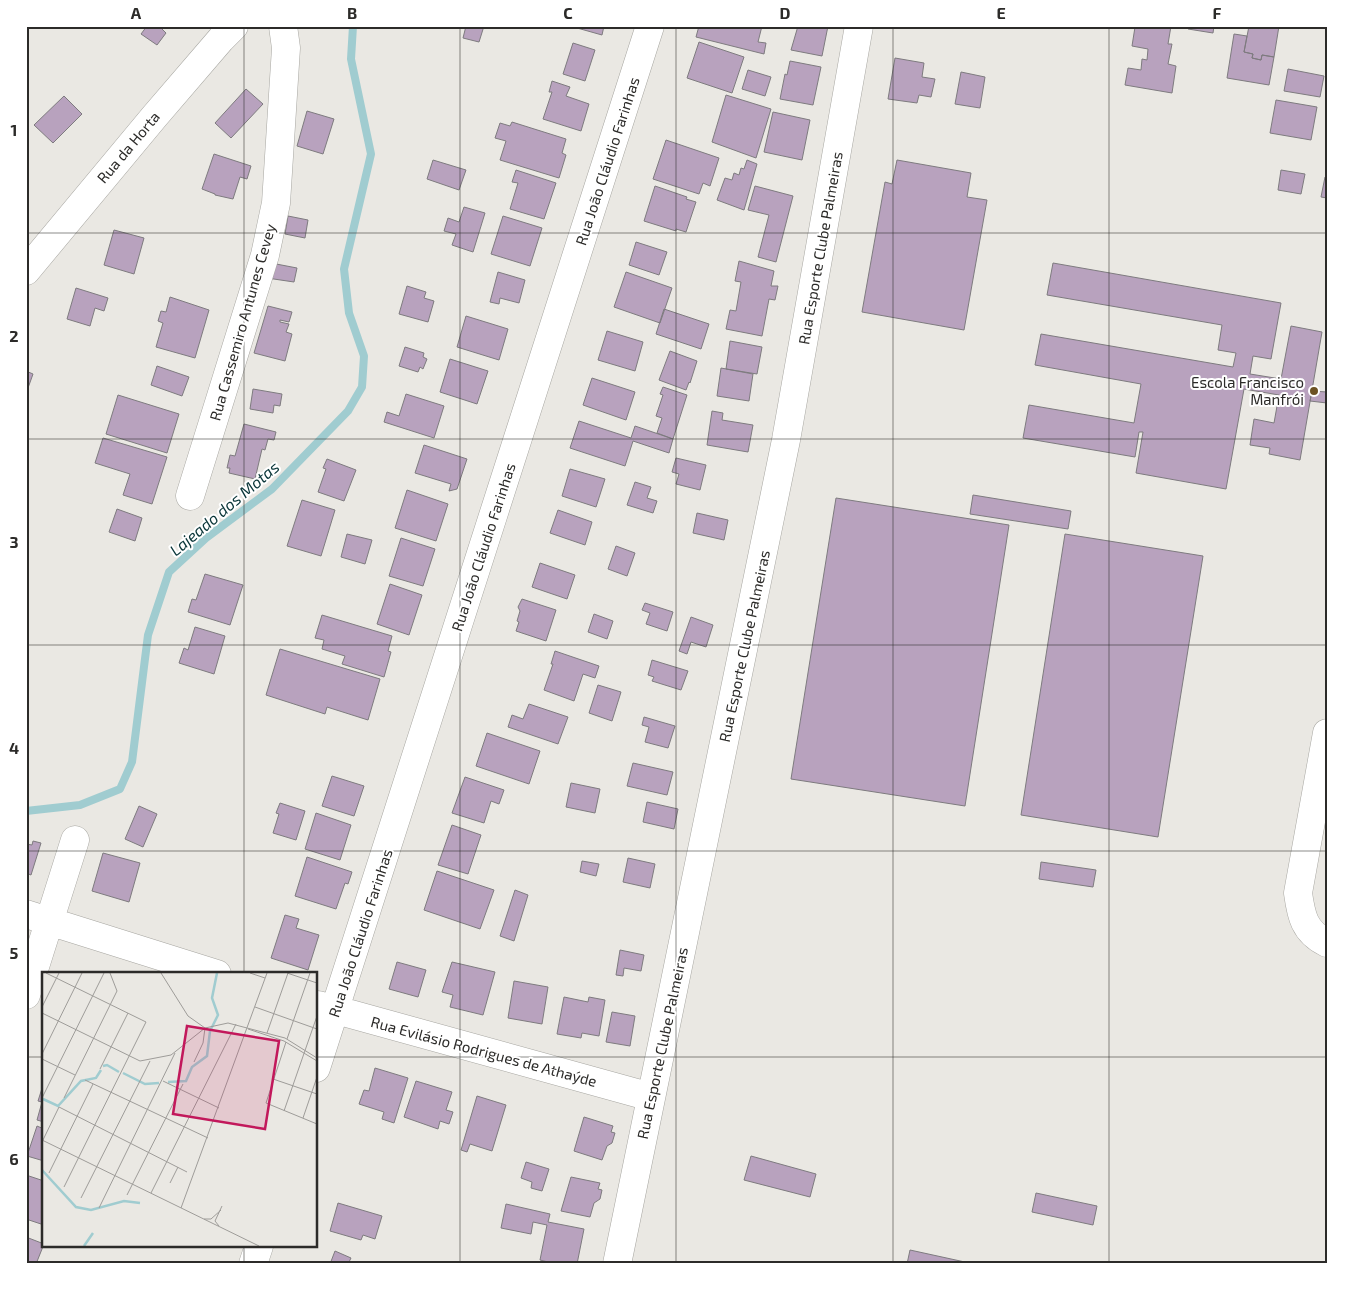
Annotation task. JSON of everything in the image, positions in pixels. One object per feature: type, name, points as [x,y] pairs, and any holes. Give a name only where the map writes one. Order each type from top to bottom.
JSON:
[{"type":"street","name":"Rua da Horta","points":[[26,271],[154,117],[234,26]]},
{"type":"street","name":"Rua Cassemiro Antunes Cevey","points":[[190,496],[265,255],[276,203],[286,48],[283,26]]},
{"type":"street","name":"Rua João Cláudio Farinhas","points":[[318,1055],[325,1008],[650,26]]},
{"type":"street","name":"Rua Esporte Clube Palmeiras","points":[[617,1264],[786,440],[858,26]]},
{"type":"street","points":[[1316,935],[1300,912],[1298,893],[1327,733]]},
{"type":"street","points":[[26,995],[38,918],[75,840]]},
{"type":"street","points":[[38,918],[211,972]]},
{"type":"street","name":"Rua Evilásio Rodrigues de Athaýde","points":[[325,1008],[651,1098]]},
{"type":"street","points":[[253,1264],[258,1248]]},
{"type":"building","points":[[147,26],[165,26],[162,29],[166,33],[157,45],[141,34]]},
{"type":"building","points":[[466,26],[484,26],[479,42],[463,38]]},
{"type":"building","points":[[570,26],[604,26],[602,35]]},
{"type":"building","points":[[699,26],[762,26],[758,42],[766,43],[764,54],[696,37]]},
{"type":"building","points":[[798,26],[828,26],[822,56],[791,50]]},
{"type":"building","points":[[1142,26],[1171,26],[1168,44],[1172,44],[1168,64],[1176,66],[1172,93],[1125,85],[1128,68],[1141,70],[1142,59],[1147,60],[1148,49],[1132,46],[1135,27],[1142,28]]},
{"type":"building","points":[[1189,26],[1214,26],[1213,33],[1188,29]]},
{"type":"building","points":[[1249,26],[1279,26],[1274,57],[1262,55],[1261,60],[1252,58],[1253,54],[1244,52]]},
{"type":"building","points":[[1234,34],[1247,36],[1244,52],[1253,54],[1252,58],[1261,60],[1262,55],[1274,57],[1269,85],[1227,78]]},
{"type":"building","points":[[699,42],[744,57],[732,93],[687,78]]},
{"type":"building","points":[[573,43],[595,50],[585,81],[563,74]]},
{"type":"building","points":[[895,58],[924,63],[922,77],[935,79],[931,97],[919,95],[917,103],[888,99]]},
{"type":"building","points":[[790,61],[821,67],[813,105],[780,99],[785,74],[787,75]]},
{"type":"building","points":[[1288,69],[1324,76],[1320,97],[1284,91]]},
{"type":"building","points":[[748,70],[771,77],[765,96],[742,89]]},
{"type":"building","points":[[961,72],[985,77],[980,108],[955,104]]},
{"type":"building","points":[[552,81],[570,87],[566,96],[589,104],[581,131],[543,119],[552,92],[549,92]]},
{"type":"building","points":[[246,89],[263,104],[231,138],[215,123]]},
{"type":"building","points":[[726,95],[771,109],[756,158],[712,142]]},
{"type":"building","points":[[64,96],[82,114],[53,143],[34,125]]},
{"type":"building","points":[[1276,100],[1317,107],[1311,140],[1270,133]]},
{"type":"building","points":[[307,111],[334,119],[323,154],[297,146]]},
{"type":"building","points":[[773,112],[810,120],[802,160],[764,152]]},
{"type":"building","points":[[512,122],[566,139],[562,153],[566,155],[559,178],[500,160],[506,141],[495,138],[500,123],[510,126]]},
{"type":"building","points":[[666,140],[719,158],[710,186],[703,183],[699,194],[653,179]]},
{"type":"building","points":[[214,154],[251,166],[247,179],[240,177],[233,199],[215,195],[202,189]]},
{"type":"building","points":[[433,160],[466,170],[459,190],[427,179]]},
{"type":"building","points":[[747,160],[757,164],[744,210],[717,200],[725,178],[732,180],[734,173],[739,175],[741,168],[744,169]]},
{"type":"building","points":[[897,160],[971,173],[967,197],[987,200],[964,330],[862,312],[885,182],[892,184]]},
{"type":"building","points":[[516,170],[556,183],[544,219],[510,209],[518,183],[512,182]]},
{"type":"building","points":[[1281,170],[1305,174],[1301,194],[1278,190]]},
{"type":"building","points":[[1325,177],[1327,178],[1327,198],[1321,197]]},
{"type":"building","points":[[655,186],[696,202],[686,232],[676,229],[676,231],[644,221]]},
{"type":"building","points":[[755,186],[793,196],[776,262],[758,257],[769,215],[748,210]]},
{"type":"building","points":[[464,207],[485,213],[473,252],[452,245],[456,234],[444,231],[448,218],[459,222]]},
{"type":"building","points":[[288,216],[308,220],[305,238],[285,234]]},
{"type":"building","points":[[503,216],[542,228],[530,266],[491,254]]},
{"type":"building","points":[[114,230],[144,238],[134,274],[104,265]]},
{"type":"building","points":[[636,242],[667,252],[659,275],[629,265]]},
{"type":"building","points":[[739,261],[774,271],[771,286],[778,286],[775,300],[769,299],[762,336],[726,329],[730,310],[736,311],[741,282],[735,281]]},
{"type":"building","points":[[271,263],[297,268],[294,282],[267,278]]},
{"type":"building","points":[[1053,263],[1281,303],[1271,359],[1253,356],[1250,374],[1281,379],[1291,326],[1322,332],[1300,460],[1269,454],[1270,448],[1250,445],[1254,419],[1274,423],[1279,395],[1244,389],[1226,489],[1136,473],[1143,432],[1139,432],[1135,457],[1023,438],[1029,405],[1134,423],[1141,384],[1035,365],[1041,334],[1233,367],[1236,353],[1218,350],[1222,325],[1047,295]]},
{"type":"building","points":[[498,272],[525,280],[519,303],[500,298],[499,304],[490,302]]},
{"type":"building","points":[[626,272],[672,288],[660,323],[614,307]]},
{"type":"building","points":[[407,286],[426,292],[424,298],[434,301],[428,322],[399,314]]},
{"type":"building","points":[[76,288],[108,298],[104,311],[95,308],[90,326],[67,319]]},
{"type":"building","points":[[170,297],[209,310],[195,358],[156,347],[163,323],[158,321],[161,311],[166,312]]},
{"type":"building","points":[[268,306],[292,312],[289,322],[280,320],[280,322],[289,324],[286,332],[292,334],[285,361],[254,353]]},
{"type":"building","points":[[664,309],[709,324],[701,349],[656,334]]},
{"type":"building","points":[[466,316],[508,329],[499,360],[457,347]]},
{"type":"building","points":[[607,331],[643,342],[635,371],[598,360]]},
{"type":"building","points":[[730,341],[762,347],[757,374],[726,369]]},
{"type":"building","points":[[405,347],[424,353],[423,357],[427,359],[423,369],[420,367],[418,372],[399,366]]},
{"type":"building","points":[[670,351],[697,361],[686,390],[659,380]]},
{"type":"building","points":[[450,359],[488,371],[477,404],[440,392]]},
{"type":"building","points":[[157,366],[189,377],[182,396],[151,385]]},
{"type":"building","points":[[721,368],[753,374],[749,401],[717,396]]},
{"type":"building","points":[[26,371],[33,374],[28,388],[26,387]]},
{"type":"building","points":[[592,378],[635,392],[626,420],[583,405]]},
{"type":"building","points":[[663,387],[687,395],[673,439],[657,433],[662,418],[656,416],[663,395],[660,394]]},
{"type":"building","points":[[253,389],[282,394],[280,406],[274,405],[273,413],[250,409]]},
{"type":"building","points":[[1312,391],[1327,392],[1327,403],[1310,401]]},
{"type":"building","points":[[406,394],[444,406],[434,438],[384,422],[387,412],[399,416]]},
{"type":"building","points":[[118,395],[179,414],[167,453],[106,434]]},
{"type":"building","points":[[712,411],[723,413],[722,420],[753,425],[748,452],[707,445]]},
{"type":"building","points":[[579,421],[631,438],[635,426],[673,439],[669,453],[633,441],[625,466],[570,448]]},
{"type":"building","points":[[244,424],[276,432],[274,440],[268,439],[265,450],[262,449],[255,479],[229,473],[230,468],[227,468],[230,455],[235,456]]},
{"type":"building","points":[[103,438],[167,457],[152,504],[123,495],[130,474],[95,463]]},
{"type":"building","points":[[424,445],[467,459],[457,489],[449,491],[451,484],[415,473]]},
{"type":"building","points":[[676,458],[706,465],[700,490],[676,484],[679,474],[672,472]]},
{"type":"building","points":[[327,459],[356,470],[344,501],[318,492],[326,469],[323,468]]},
{"type":"building","points":[[570,469],[605,479],[596,507],[562,496]]},
{"type":"building","points":[[635,482],[651,487],[647,498],[657,501],[653,513],[627,505]]},
{"type":"building","points":[[407,490],[448,504],[436,541],[395,528]]},
{"type":"building","points":[[973,495],[1071,511],[1068,529],[970,514]]},
{"type":"building","points":[[836,498],[1009,525],[965,806],[791,779]]},
{"type":"building","points":[[302,500],[335,510],[321,556],[287,546]]},
{"type":"building","points":[[117,509],[142,518],[135,541],[109,532]]},
{"type":"building","points":[[558,510],[592,522],[585,545],[550,533]]},
{"type":"building","points":[[697,513],[728,520],[724,540],[693,533]]},
{"type":"building","points":[[347,534],[372,540],[365,564],[341,557]]},
{"type":"building","points":[[1065,534],[1203,556],[1158,837],[1021,815]]},
{"type":"building","points":[[401,538],[435,549],[423,586],[389,576]]},
{"type":"building","points":[[616,546],[635,553],[627,576],[608,569]]},
{"type":"building","points":[[540,563],[575,575],[567,599],[532,587]]},
{"type":"building","points":[[205,574],[243,585],[230,625],[188,612],[192,599],[196,600]]},
{"type":"building","points":[[390,584],[422,595],[409,635],[377,624]]},
{"type":"building","points":[[522,599],[556,610],[546,641],[516,631],[520,611],[518,607]]},
{"type":"building","points":[[645,603],[673,612],[667,631],[646,624],[650,613],[642,610]]},
{"type":"building","points":[[594,614],[613,621],[607,639],[588,632]]},
{"type":"building","points":[[322,615],[392,636],[388,651],[391,652],[384,677],[342,664],[345,656],[322,649],[324,640],[315,638]]},
{"type":"building","points":[[691,617],[713,625],[706,647],[691,642],[687,654],[679,651]]},
{"type":"building","points":[[195,627],[225,636],[214,674],[179,663],[184,648],[188,650]]},
{"type":"building","points":[[280,649],[380,679],[368,720],[327,707],[325,714],[266,695]]},
{"type":"building","points":[[555,651],[599,666],[595,678],[583,674],[574,701],[544,690],[553,664],[551,664]]},
{"type":"building","points":[[652,660],[688,671],[681,690],[652,681],[654,677],[648,675]]},
{"type":"building","points":[[598,685],[621,692],[612,721],[589,713]]},
{"type":"building","points":[[529,704],[568,717],[558,744],[508,727],[512,715],[523,719]]},
{"type":"building","points":[[644,717],[675,726],[668,748],[645,742],[649,727],[642,725]]},
{"type":"building","points":[[487,733],[540,751],[529,784],[476,766]]},
{"type":"building","points":[[633,763],[673,772],[667,795],[627,786]]},
{"type":"building","points":[[332,776],[364,786],[354,816],[322,806]]},
{"type":"building","points":[[465,777],[504,790],[499,804],[491,801],[484,823],[452,813]]},
{"type":"building","points":[[571,783],[600,789],[595,813],[566,807]]},
{"type":"building","points":[[647,802],[678,809],[674,829],[643,822]]},
{"type":"building","points":[[280,803],[305,811],[296,840],[273,833],[279,814],[276,813]]},
{"type":"building","points":[[139,806],[157,814],[143,847],[125,839]]},
{"type":"building","points":[[316,813],[351,825],[340,860],[305,849]]},
{"type":"building","points":[[452,825],[481,835],[468,874],[438,865]]},
{"type":"building","points":[[33,841],[41,843],[31,875],[26,873],[26,844],[32,845]]},
{"type":"building","points":[[103,853],[140,863],[129,902],[92,891]]},
{"type":"building","points":[[307,857],[352,872],[348,884],[345,883],[336,909],[295,896]]},
{"type":"building","points":[[628,858],[655,864],[650,888],[623,882]]},
{"type":"building","points":[[582,861],[599,864],[596,876],[580,872]]},
{"type":"building","points":[[1041,862],[1096,870],[1093,887],[1039,879]]},
{"type":"building","points":[[437,871],[494,890],[480,929],[424,910]]},
{"type":"building","points":[[515,890],[528,895],[514,941],[500,936]]},
{"type":"building","points":[[285,915],[299,919],[296,928],[319,935],[308,970],[271,958]]},
{"type":"building","points":[[620,950],[644,955],[641,971],[624,968],[623,976],[616,975]]},
{"type":"building","points":[[397,962],[426,970],[418,997],[389,989]]},
{"type":"building","points":[[452,962],[495,972],[483,1015],[450,1007],[453,995],[442,992]]},
{"type":"building","points":[[514,981],[548,987],[542,1024],[508,1018]]},
{"type":"building","points":[[564,997],[588,1002],[589,997],[605,1000],[599,1036],[582,1033],[581,1038],[557,1034]]},
{"type":"building","points":[[612,1012],[635,1016],[630,1046],[606,1042]]},
{"type":"building","points":[[375,1068],[408,1078],[394,1123],[382,1119],[384,1112],[359,1104],[364,1090],[369,1091]]},
{"type":"building","points":[[416,1081],[452,1092],[446,1110],[453,1112],[449,1124],[440,1121],[438,1129],[404,1117]]},
{"type":"building","points":[[42,1088],[42,1102],[38,1101]]},
{"type":"building","points":[[477,1096],[506,1105],[492,1151],[470,1144],[467,1152],[461,1150]]},
{"type":"building","points":[[42,1102],[42,1121],[37,1120]]},
{"type":"building","points":[[584,1117],[613,1126],[611,1132],[615,1133],[612,1143],[607,1146],[602,1160],[574,1151]]},
{"type":"building","points":[[37,1126],[42,1128],[42,1160],[27,1156]]},
{"type":"building","points":[[751,1156],[816,1174],[810,1197],[744,1180]]},
{"type":"building","points":[[526,1162],[549,1169],[542,1191],[531,1188],[532,1182],[521,1178]]},
{"type":"building","points":[[26,1175],[42,1180],[42,1224],[26,1219]]},
{"type":"building","points":[[571,1177],[600,1183],[598,1189],[602,1190],[600,1199],[594,1203],[590,1217],[561,1211]]},
{"type":"building","points":[[1036,1193],[1097,1206],[1093,1225],[1032,1212]]},
{"type":"building","points":[[338,1203],[382,1216],[375,1239],[363,1235],[361,1240],[330,1231]]},
{"type":"building","points":[[506,1204],[550,1214],[548,1222],[584,1229],[577,1264],[556,1264],[540,1260],[547,1225],[533,1222],[531,1234],[501,1228]]},
{"type":"building","points":[[26,1237],[42,1243],[42,1248],[36,1264],[26,1262]]},
{"type":"building","points":[[910,1250],[974,1264],[907,1264]]},
{"type":"building","points":[[335,1251],[351,1258],[349,1262],[352,1264],[330,1264]]},
{"type":"waterway","name":"Lajeado dos Motas","points":[[26,811],[80,805],[120,789],[132,762],[148,635],[169,572],[206,538],[272,489],[348,411],[362,387],[364,356],[349,313],[344,269],[371,154],[351,59],[353,26]]},
{"type":"place","name":"Escola Francisco Manfrói","points":[[1314,391]]}]
